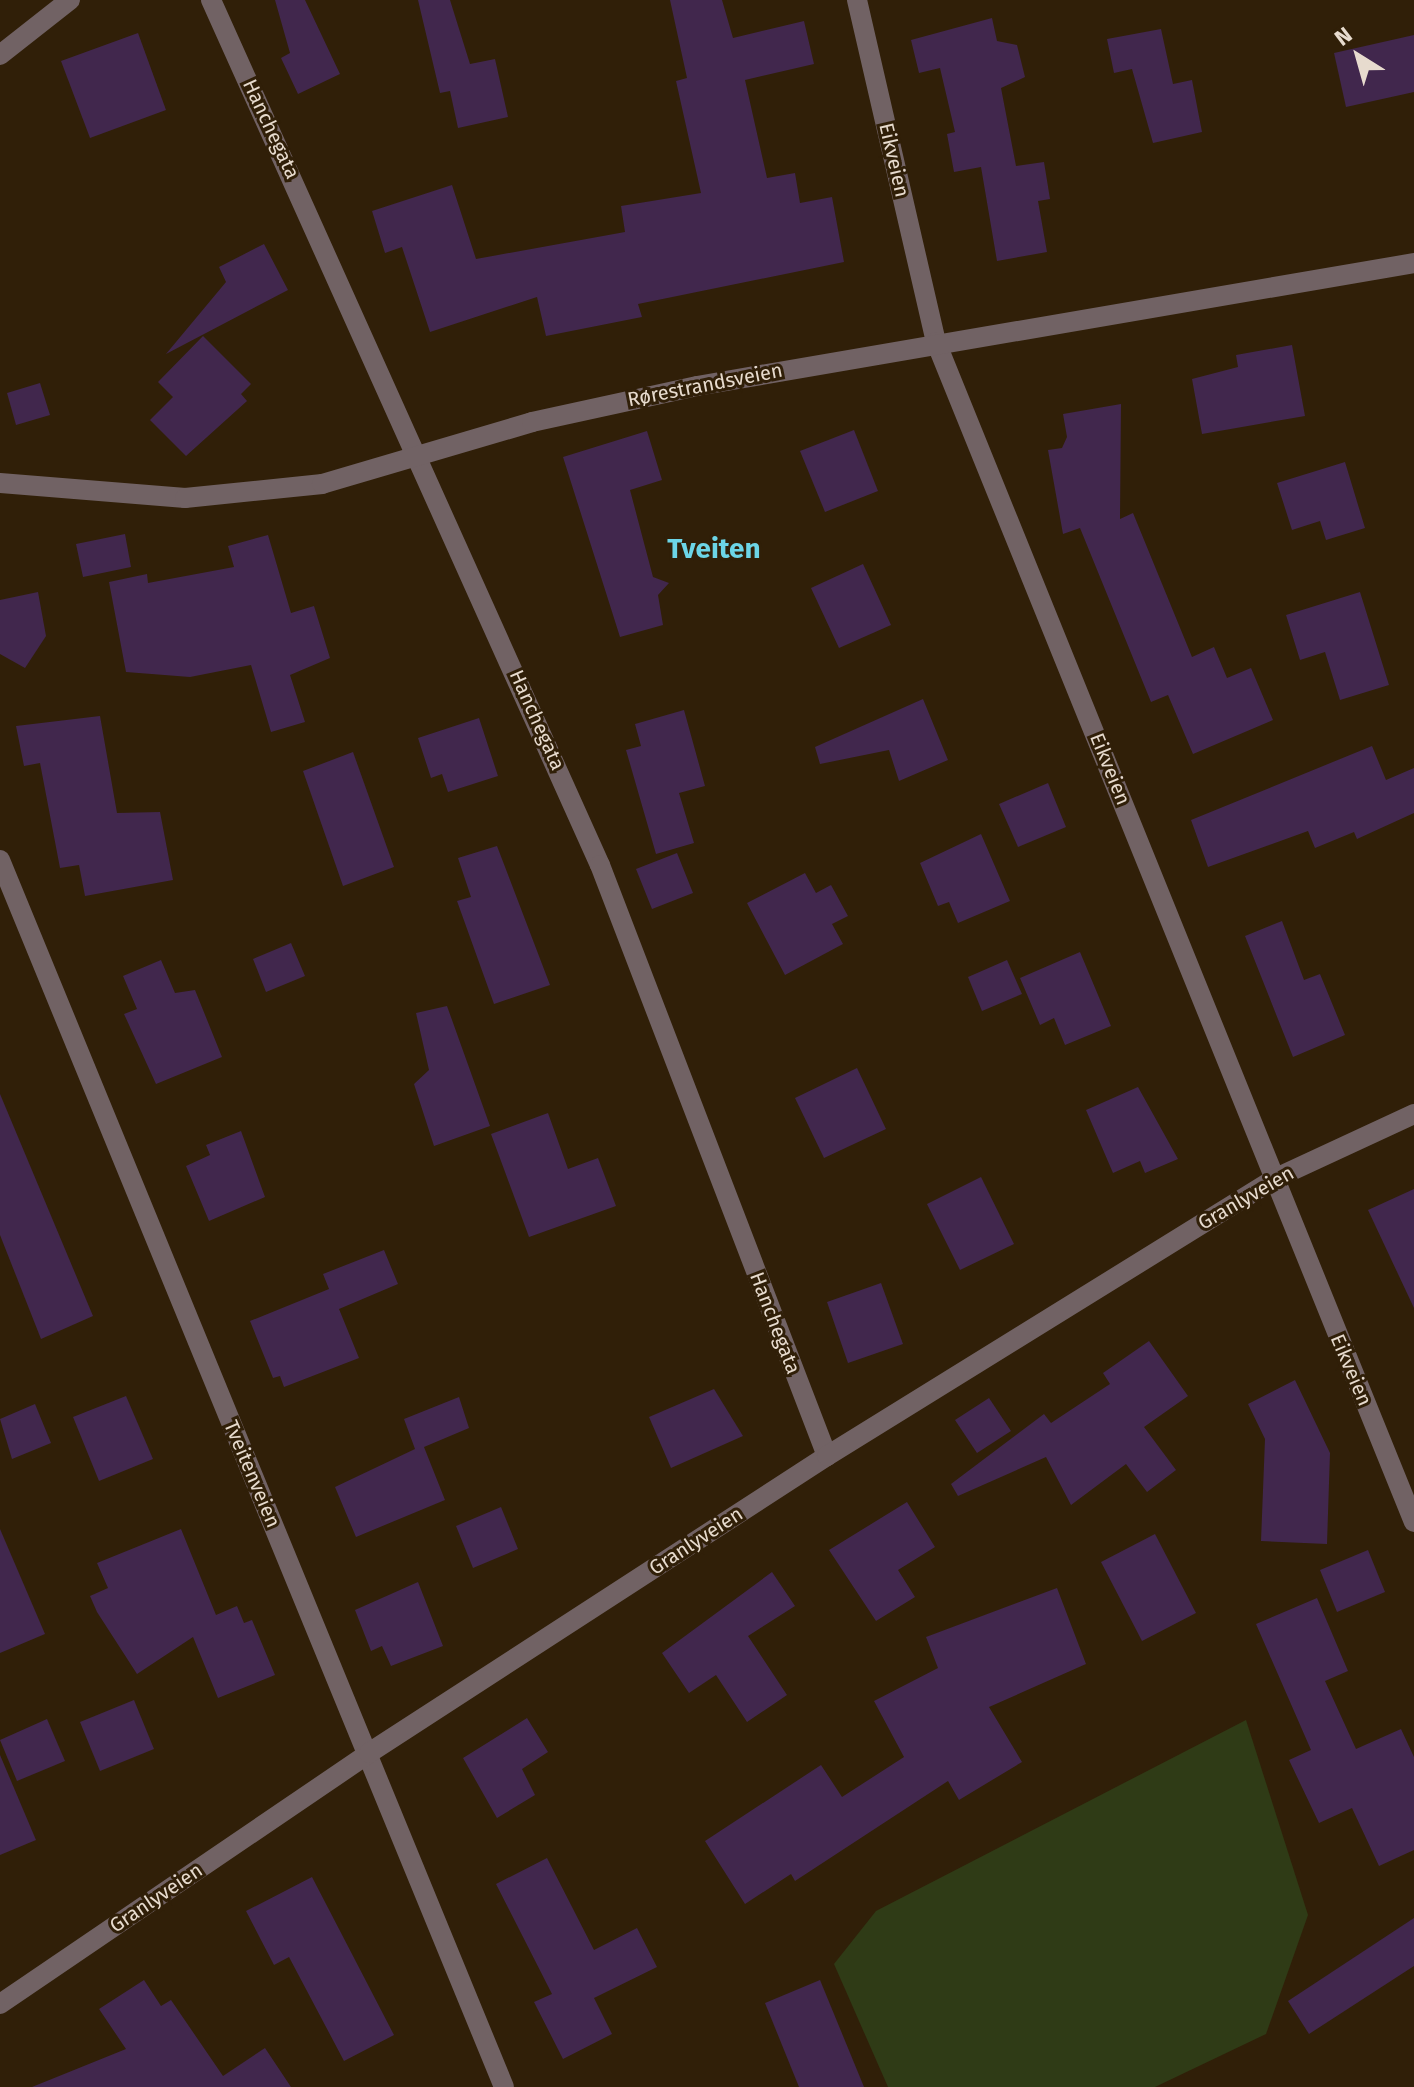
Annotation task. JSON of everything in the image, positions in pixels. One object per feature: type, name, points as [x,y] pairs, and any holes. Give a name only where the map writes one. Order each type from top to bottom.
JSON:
[{"type":"street","points":[[0,55],[70,0]]},
{"type":"street","name":"Hanchegata","points":[[211,0],[421,454],[600,865],[827,1456]]},
{"type":"street","name":"Eikveien","points":[[857,0],[936,342],[1414,1522]]},
{"type":"street","name":"Rørestrandsveien","points":[[0,483],[160,498],[236,496],[322,484],[573,412],[936,342],[1414,263]]},
{"type":"street","name":"Tveitenveien","points":[[0,860],[504,2087]]},
{"type":"street","name":"Granlyveien","points":[[0,2004],[369,1753],[827,1456],[1276,1178],[1414,1114]]},
{"type":"green space","points":[[1246,1720],[1308,1915],[1266,2034],[1155,2087],[888,2087],[834,1964],[876,1911]]},
{"type":"building","points":[[275,0],[305,0],[340,74],[298,94],[281,58],[290,53]]},
{"type":"building","points":[[418,0],[450,0],[470,64],[495,59],[508,117],[458,128],[450,91],[440,93]]},
{"type":"building","points":[[670,0],[722,0],[733,38],[804,21],[814,64],[745,80],[767,178],[795,173],[800,203],[832,197],[844,262],[638,304],[642,317],[546,336],[537,297],[430,332],[402,247],[385,253],[372,211],[452,185],[476,259],[625,232],[621,206],[701,193],[676,81],[687,78]]},
{"type":"building","points":[[992,18],[997,41],[1017,45],[1025,77],[1001,88],[1016,166],[1044,162],[1050,199],[1038,201],[1047,252],[997,261],[981,167],[954,172],[947,134],[955,132],[940,68],[919,73],[911,40]]},
{"type":"building","points":[[1161,29],[1173,84],[1192,80],[1202,132],[1153,143],[1132,69],[1114,73],[1107,39]]},
{"type":"building","points":[[138,33],[166,110],[90,138],[61,61]]},
{"type":"building","points":[[1414,35],[1414,92],[1346,107],[1334,53]]},
{"type":"building","points":[[264,244],[288,290],[166,354],[226,282],[219,267]]},
{"type":"building","points":[[203,336],[251,384],[241,394],[247,401],[186,456],[150,420],[173,397],[158,382]]},
{"type":"building","points":[[1292,345],[1305,416],[1202,434],[1192,379],[1238,367],[1236,355]]},
{"type":"building","points":[[40,383],[50,415],[16,425],[7,393]]},
{"type":"building","points":[[1121,404],[1120,519],[1133,513],[1192,657],[1214,647],[1227,678],[1251,668],[1273,720],[1193,754],[1168,695],[1151,702],[1080,528],[1063,534],[1048,450],[1062,448],[1067,437],[1063,414]]},
{"type":"building","points":[[854,430],[878,491],[825,512],[800,451]]},
{"type":"building","points":[[647,431],[662,480],[630,490],[653,577],[669,583],[658,595],[663,625],[620,637],[563,457]]},
{"type":"building","points":[[1345,462],[1365,528],[1326,540],[1320,521],[1292,530],[1277,483]]},
{"type":"building","points":[[125,534],[131,567],[83,577],[76,544]]},
{"type":"building","points":[[268,535],[291,613],[314,606],[330,658],[290,675],[305,722],[271,732],[251,665],[190,677],[126,672],[109,582],[147,574],[148,583],[234,567],[228,546]]},
{"type":"building","points":[[863,564],[891,625],[839,648],[811,588]]},
{"type":"building","points":[[38,592],[46,636],[25,668],[0,654],[0,600]]},
{"type":"building","points":[[1360,592],[1389,685],[1340,700],[1325,652],[1300,660],[1286,615]]},
{"type":"building","points":[[923,699],[948,760],[899,781],[889,750],[820,764],[815,747]]},
{"type":"building","points":[[684,710],[705,786],[679,793],[694,843],[656,854],[626,750],[641,746],[635,724]]},
{"type":"building","points":[[100,716],[117,813],[160,812],[173,880],[85,896],[79,865],[60,868],[40,763],[24,766],[16,726]]},
{"type":"building","points":[[479,718],[498,776],[448,792],[442,774],[431,778],[418,738]]},
{"type":"building","points":[[1372,746],[1386,780],[1414,768],[1414,813],[1357,839],[1354,832],[1315,848],[1308,831],[1208,867],[1191,820]]},
{"type":"building","points":[[353,752],[394,867],[343,886],[303,771]]},
{"type":"building","points":[[1048,783],[1066,827],[1018,847],[999,804]]},
{"type":"building","points":[[981,834],[1010,901],[958,923],[949,902],[938,906],[920,863]]},
{"type":"building","points":[[497,846],[550,985],[494,1004],[457,901],[471,897],[458,858]]},
{"type":"building","points":[[677,853],[693,893],[652,909],[636,869]]},
{"type":"building","points":[[805,873],[816,893],[831,885],[848,916],[832,924],[843,944],[785,975],[747,903]]},
{"type":"building","points":[[1282,921],[1304,980],[1320,974],[1345,1035],[1293,1057],[1245,936]]},
{"type":"building","points":[[291,943],[305,976],[266,992],[253,959]]},
{"type":"building","points":[[1080,952],[1111,1026],[1065,1045],[1054,1018],[1040,1025],[1020,978]]},
{"type":"building","points":[[161,960],[175,993],[195,990],[222,1057],[156,1084],[124,1014],[137,1009],[123,976]]},
{"type":"building","points":[[1007,960],[1022,994],[982,1011],[968,977]]},
{"type":"building","points":[[447,1006],[490,1126],[434,1146],[414,1084],[429,1070],[416,1013]]},
{"type":"building","points":[[857,1068],[886,1129],[824,1158],[795,1098]]},
{"type":"building","points":[[1138,1087],[1178,1159],[1145,1173],[1140,1161],[1113,1173],[1086,1110]]},
{"type":"building","points":[[0,1094],[93,1316],[41,1339],[0,1235]]},
{"type":"building","points":[[548,1113],[568,1169],[598,1158],[616,1206],[529,1237],[491,1134]]},
{"type":"building","points":[[241,1131],[265,1197],[209,1221],[186,1166],[210,1155],[206,1145]]},
{"type":"building","points":[[981,1177],[1014,1244],[960,1270],[927,1204]]},
{"type":"building","points":[[1414,1189],[1414,1308],[1368,1210]]},
{"type":"building","points":[[384,1250],[398,1284],[339,1309],[359,1358],[284,1387],[280,1376],[273,1378],[250,1321],[329,1289],[323,1274]]},
{"type":"building","points":[[881,1283],[903,1344],[848,1363],[827,1302]]},
{"type":"building","points":[[1149,1341],[1188,1396],[1144,1427],[1176,1470],[1147,1492],[1126,1464],[1071,1505],[1046,1457],[958,1496],[951,1484],[1044,1414],[1051,1423],[1110,1384],[1103,1373]]},
{"type":"building","points":[[1295,1380],[1330,1453],[1327,1544],[1261,1541],[1265,1439],[1248,1404]]},
{"type":"building","points":[[714,1389],[743,1436],[671,1468],[649,1417]]},
{"type":"building","points":[[126,1396],[153,1459],[99,1481],[73,1417]]},
{"type":"building","points":[[459,1397],[469,1428],[424,1447],[445,1500],[356,1537],[335,1487],[415,1449],[404,1419]]},
{"type":"building","points":[[989,1398],[1011,1431],[977,1453],[955,1420]]},
{"type":"building","points":[[35,1404],[51,1443],[12,1459],[0,1419]]},
{"type":"building","points":[[907,1502],[935,1547],[898,1570],[915,1597],[876,1621],[829,1550]]},
{"type":"building","points":[[501,1507],[518,1549],[473,1568],[456,1526]]},
{"type":"building","points":[[0,1529],[45,1634],[0,1653]]},
{"type":"building","points":[[181,1529],[216,1615],[237,1606],[244,1623],[252,1620],[275,1675],[218,1698],[193,1637],[137,1674],[97,1612],[90,1596],[108,1588],[97,1563]]},
{"type":"building","points":[[1155,1534],[1196,1613],[1142,1641],[1101,1562]]},
{"type":"building","points":[[1368,1550],[1385,1592],[1337,1612],[1320,1570]]},
{"type":"building","points":[[772,1572],[795,1606],[748,1636],[787,1695],[747,1722],[716,1675],[689,1693],[662,1653]]},
{"type":"building","points":[[418,1582],[443,1646],[391,1666],[382,1646],[371,1651],[355,1610]]},
{"type":"building","points":[[1057,1588],[1086,1664],[989,1707],[1022,1762],[959,1800],[948,1781],[795,1881],[791,1874],[745,1904],[705,1841],[821,1765],[842,1797],[904,1757],[874,1701],[938,1668],[926,1637]]},
{"type":"building","points":[[1317,1598],[1348,1671],[1325,1681],[1356,1749],[1401,1729],[1414,1757],[1414,1850],[1379,1866],[1352,1808],[1319,1823],[1289,1760],[1311,1750],[1256,1624]]},
{"type":"building","points":[[134,1700],[154,1749],[100,1771],[80,1722]]},
{"type":"building","points":[[527,1718],[548,1752],[522,1769],[535,1795],[497,1818],[463,1758]]},
{"type":"building","points":[[47,1719],[65,1761],[17,1781],[0,1740]]},
{"type":"building","points":[[0,1755],[36,1840],[0,1855]]},
{"type":"building","points":[[547,1858],[594,1950],[637,1928],[657,1967],[594,1998],[612,2034],[563,2059],[534,2002],[552,1994],[496,1884]]},
{"type":"building","points":[[312,1877],[394,2035],[344,2061],[289,1957],[274,1965],[246,1911]]},
{"type":"building","points":[[1414,1918],[1414,1966],[1309,2034],[1288,2001]]},
{"type":"building","points":[[144,1980],[161,2006],[171,2000],[223,2076],[265,2048],[291,2087],[32,2087],[126,2049],[99,2009]]},
{"type":"building","points":[[820,1980],[864,2087],[799,2087],[765,2003]]},
{"type":"district","name":"Tveiten","points":[[714,549]]}]
